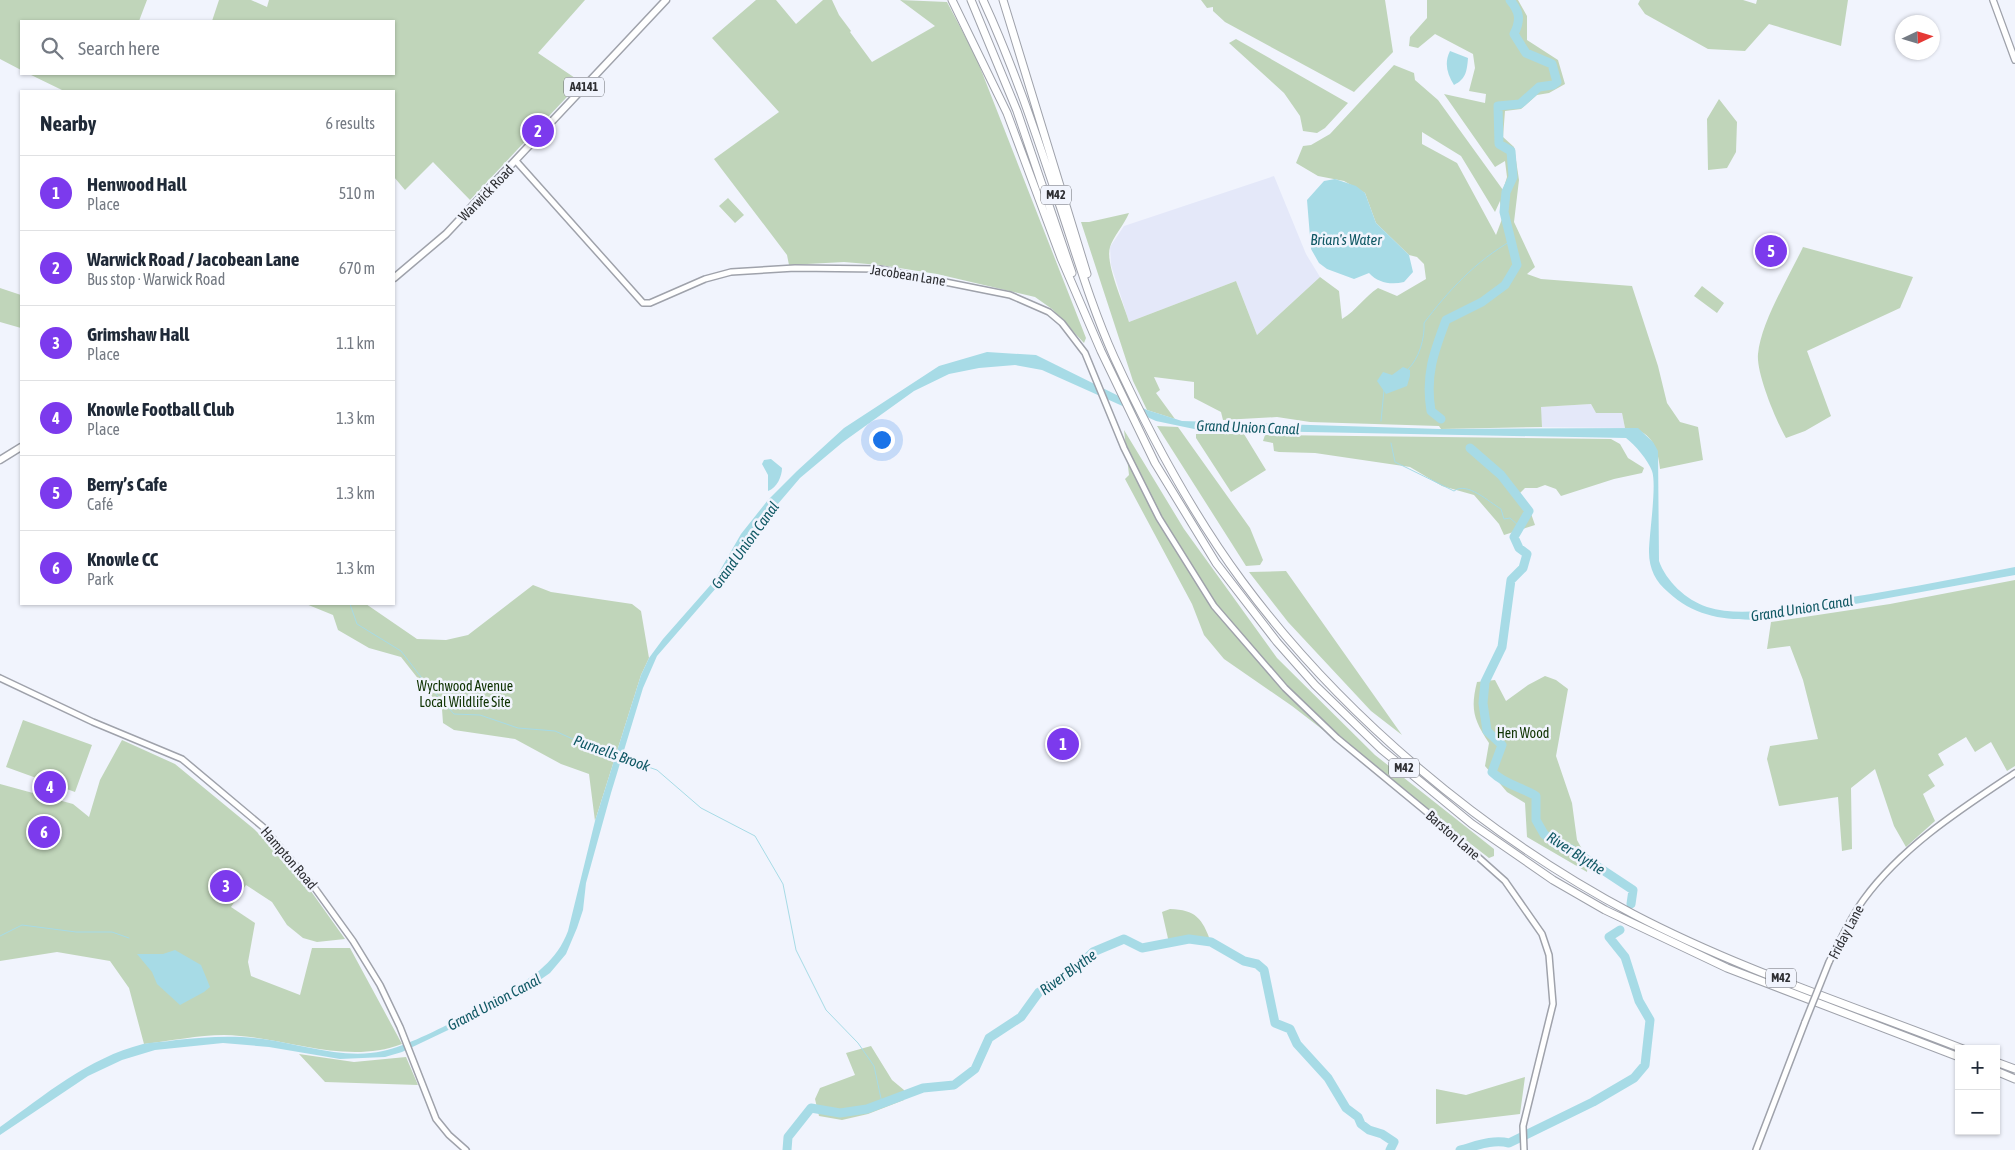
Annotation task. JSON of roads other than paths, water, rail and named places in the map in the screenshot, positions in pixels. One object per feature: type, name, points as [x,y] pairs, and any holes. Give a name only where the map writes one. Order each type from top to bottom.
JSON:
[{"type":"highway","points":[[952,0],[1006,113],[1061,258],[1101,351]]},
{"type":"highway","name":"M42","points":[[971,0],[1018,112],[1081,300],[1101,351],[1136,427],[1176,499],[1216,563],[1235,589],[1315,685],[1366,736],[1472,824],[1553,880],[1605,910],[1684,950],[1776,988],[1955,1055]]},
{"type":"highway","name":"M42","points":[[983,0],[1028,108],[1090,296],[1149,429],[1186,496],[1243,582],[1306,660],[1390,743],[1459,800],[1512,840],[1603,897],[1726,957],[1955,1046]]},
{"type":"highway","points":[[1003,0],[1105,333]]},
{"type":"highway","points":[[2000,1063],[2015,1069]]},
{"type":"highway","points":[[2000,1073],[2015,1079]]},
{"type":"main road","name":"A4141","points":[[652,12],[666,0]]},
{"type":"main road","name":"A4141","points":[[652,12],[670,0]]},
{"type":"main road","points":[[1993,0],[2015,60]]},
{"type":"main road","name":"Warwick Road","points":[[395,277],[446,234],[516,161],[652,12]]},
{"type":"main road","points":[[0,460],[20,449]]},
{"type":"street","name":"Jacobean Lane","points":[[516,161],[644,302],[650,303],[705,279],[731,272],[803,268],[880,269],[1010,296],[1049,312],[1075,338],[1085,352],[1140,483],[1200,587]]},
{"type":"street","name":"Barston Lane","points":[[1200,587],[1285,688],[1331,732],[1440,823],[1505,881],[1542,934],[1549,955],[1553,1004],[1523,1126],[1524,1147]]},
{"type":"street","name":"Hampton Road","points":[[0,678],[93,722],[182,759],[263,827],[310,881],[353,941],[380,985],[413,1055],[436,1118],[449,1135],[466,1150]]},
{"type":"street","name":"Friday Lane","points":[[1756,1150],[1829,962],[1863,900],[1894,864],[1931,832],[2015,773]]},
{"type":"water","points":[[1450,51],[1468,58],[1465,74],[1454,85],[1447,68]]},
{"type":"water","name":"Brian's Water","points":[[1335,179],[1356,186],[1365,193],[1376,223],[1409,255],[1413,272],[1404,282],[1385,282],[1376,279],[1369,273],[1354,279],[1327,269],[1319,263],[1311,249],[1307,200],[1324,181]]},
{"type":"water","name":"Grand Union Canal","points":[[987,352],[1036,355],[1147,410],[1182,421],[1441,429],[1638,428],[1653,442],[1658,451],[1659,561],[1666,576],[1684,595],[1707,607],[1735,612],[1778,609],[1894,590],[2015,567],[2015,575],[1772,619],[1744,620],[1717,617],[1691,608],[1679,601],[1664,588],[1654,575],[1650,564],[1649,552],[1653,498],[1652,471],[1641,453],[1626,438],[1199,430],[1156,421],[1042,370],[1015,365],[979,368],[949,374],[914,391],[843,442],[800,478],[748,539],[723,580],[657,656],[643,688],[611,793],[586,883],[583,910],[577,928],[566,954],[550,973],[517,996],[486,1012],[402,1052],[385,1057],[340,1059],[269,1047],[223,1043],[155,1050],[122,1060],[88,1076],[0,1135],[0,1127],[85,1068],[123,1050],[143,1044],[198,1038],[241,1037],[353,1054],[383,1051],[409,1042],[453,1022],[527,980],[547,964],[568,931],[595,821],[641,675],[649,658],[663,639],[714,581],[741,534],[768,500],[844,428],[939,366]]},
{"type":"water","points":[[1403,367],[1410,370],[1407,386],[1386,394],[1377,381],[1383,372],[1392,375]]},
{"type":"water","points":[[771,459],[782,468],[782,471],[776,485],[768,491],[768,475],[762,464],[764,460]]},
{"type":"water","points":[[175,950],[201,965],[210,987],[180,1005],[157,984],[152,972],[137,954],[163,954]]},
{"type":"waterway","name":"River Blythe","points":[[1441,419],[1431,411],[1429,386],[1434,353],[1446,320],[1482,302],[1505,285],[1517,265],[1504,212],[1506,192],[1513,177],[1511,151],[1499,144],[1498,106],[1520,104],[1539,87],[1553,85],[1557,82],[1552,64],[1526,53],[1514,34],[1518,24],[1518,12],[1510,0]]},
{"type":"waterway","points":[[1408,369],[1415,360],[1420,348],[1424,323],[1433,311],[1463,277],[1486,257],[1511,241]]},
{"type":"waterway","points":[[1381,421],[1384,390]]},
{"type":"waterway","points":[[1391,443],[1395,462],[1454,491],[1459,489],[1471,490],[1501,509],[1504,519],[1510,518],[1519,526]]},
{"type":"waterway","name":"River Blythe","points":[[1470,448],[1501,475],[1529,511],[1514,537],[1519,548],[1527,554],[1523,568],[1511,580],[1502,647],[1485,682],[1483,703],[1487,731],[1502,745],[1492,772],[1502,780],[1536,796],[1536,820],[1544,834],[1556,844],[1571,849],[1633,890],[1631,904]]},
{"type":"waterway","name":"Purnells Brook","points":[[350,605],[357,624],[401,651],[454,714],[480,715],[518,728],[555,731],[597,750],[616,756]]},
{"type":"waterway","name":"Purnells Brook","points":[[622,758],[657,770],[701,808],[755,836],[783,884],[796,950],[826,1010],[858,1043],[874,1066],[882,1103]]},
{"type":"waterway","points":[[0,936],[22,925],[76,932],[112,932],[129,938]]},
{"type":"waterway","name":"River Blythe","points":[[1460,1150],[1490,1142],[1509,1143],[1593,1102],[1634,1078],[1645,1065],[1650,1020],[1639,1001],[1625,957],[1609,937],[1620,930]]},
{"type":"waterway","name":"River Blythe","points":[[787,1150],[788,1137],[811,1108],[840,1113],[867,1109],[923,1088],[954,1085],[975,1069],[989,1038],[1021,1017],[1039,992],[1072,972],[1093,952],[1124,939],[1142,948],[1189,939],[1211,942],[1244,961],[1257,964],[1264,970],[1275,1023],[1290,1029],[1297,1044],[1328,1078],[1346,1108],[1358,1117],[1361,1124],[1394,1142],[1390,1150]]},
{"type":"place","name":"Warwick Road / Jacobean Lane","points":[[538,131]]},
{"type":"place","name":"Berry’s Cafe","points":[[1771,251]]},
{"type":"place","name":"Henwood Hall","points":[[1063,744]]},
{"type":"place","name":"Knowle Football Club","points":[[50,787]]},
{"type":"place","name":"Knowle CC","points":[[44,832]]},
{"type":"place","name":"Grimshaw Hall","points":[[226,886]]},
{"type":"park label","name":"Wychwood Avenue Local Wildlife Site","points":[[465,694]]},
{"type":"park label","name":"Hen Wood","points":[[1523,733]]}]
